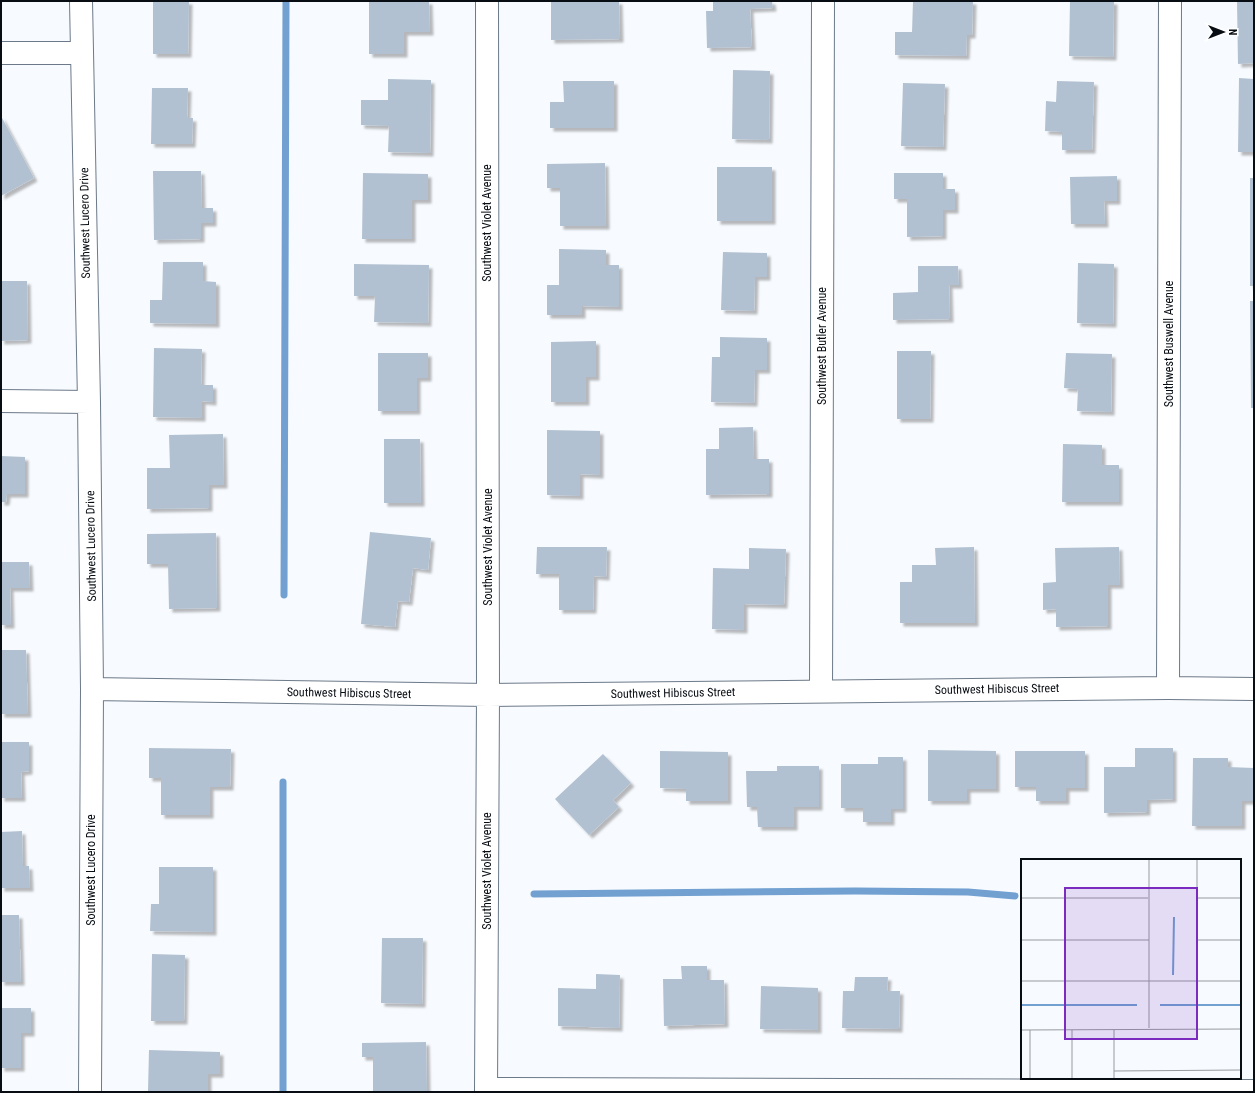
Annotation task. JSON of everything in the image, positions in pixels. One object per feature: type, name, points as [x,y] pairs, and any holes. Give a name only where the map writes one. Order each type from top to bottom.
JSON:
[{"type":"street","name":"Southwest Lucero Drive","points":[[81,1],[89,402],[92,689],[90,1092]]},
{"type":"street","name":"Southwest Violet Avenue","points":[[486,1090],[488,695],[487,1]]},
{"type":"street","name":"Southwest Butler Avenue","points":[[821,691],[823,1]]},
{"type":"street","name":"Southwest Buswell Avenue","points":[[1168,688],[1170,1]]},
{"type":"street","points":[[1,54],[81,53]]},
{"type":"street","points":[[1,401],[89,402]]},
{"type":"street","name":"Southwest Hibiscus Street","points":[[92,689],[488,695],[1168,688],[1254,689]]},
{"type":"street","points":[[486,1090],[826,1092],[1254,1091]]},
{"type":"building","points":[[153,1],[189,1],[188,54],[153,54]]},
{"type":"building","points":[[369,1],[429,1],[430,32],[404,32],[404,54],[369,54]]},
{"type":"building","points":[[551,1],[619,1],[620,39],[551,40]]},
{"type":"building","points":[[713,1],[772,1],[773,8],[750,9],[752,47],[707,48],[706,11],[713,11]]},
{"type":"building","points":[[913,1],[973,1],[972,35],[967,35],[966,56],[895,55],[895,32],[912,32]]},
{"type":"building","points":[[1070,1],[1114,1],[1113,57],[1069,56]]},
{"type":"building","points":[[1237,1],[1254,1],[1254,63],[1238,64]]},
{"type":"building","points":[[733,70],[770,71],[769,140],[732,139]]},
{"type":"building","points":[[1239,78],[1254,79],[1254,152],[1238,152]]},
{"type":"building","points":[[388,79],[431,80],[430,153],[388,152],[389,126],[361,125],[361,100],[388,100]]},
{"type":"building","points":[[563,81],[614,81],[614,128],[550,128],[550,102],[564,102]]},
{"type":"building","points":[[1057,81],[1094,82],[1092,150],[1062,150],[1062,132],[1045,131],[1046,101],[1056,102]]},
{"type":"building","points":[[903,83],[945,84],[943,147],[901,146]]},
{"type":"building","points":[[152,88],[188,88],[187,118],[193,118],[192,144],[151,144]]},
{"type":"building","points":[[1,116],[34,178],[1,196]]},
{"type":"building","points":[[605,163],[606,226],[560,226],[560,188],[547,188],[547,164]]},
{"type":"building","points":[[717,167],[772,167],[772,221],[717,221]]},
{"type":"building","points":[[153,171],[201,171],[202,208],[213,208],[213,223],[201,223],[201,239],[154,240]]},
{"type":"building","points":[[363,173],[428,174],[428,200],[412,200],[412,239],[362,239]]},
{"type":"building","points":[[894,173],[943,173],[943,189],[955,189],[955,210],[943,210],[943,236],[907,237],[907,199],[894,199]]},
{"type":"building","points":[[1117,176],[1117,201],[1104,201],[1105,224],[1071,224],[1070,177]]},
{"type":"building","points":[[1250,178],[1254,178],[1254,286],[1250,286]]},
{"type":"building","points":[[559,249],[606,250],[606,265],[619,265],[619,307],[582,306],[582,315],[547,315],[547,285],[559,285]]},
{"type":"building","points":[[723,252],[767,253],[767,277],[755,277],[754,311],[721,310]]},
{"type":"building","points":[[163,262],[203,262],[203,281],[216,282],[216,324],[150,323],[150,300],[162,300]]},
{"type":"building","points":[[1078,263],[1114,264],[1113,324],[1077,323]]},
{"type":"building","points":[[354,264],[429,265],[428,323],[374,322],[375,296],[354,296]]},
{"type":"building","points":[[918,266],[958,266],[959,285],[949,285],[950,319],[893,320],[893,293],[918,292]]},
{"type":"building","points":[[1,281],[27,281],[28,340],[1,341]]},
{"type":"building","points":[[1250,301],[1254,301],[1254,408],[1251,408]]},
{"type":"building","points":[[720,337],[767,338],[767,370],[755,370],[754,403],[711,402],[712,357],[720,357]]},
{"type":"building","points":[[596,341],[596,377],[586,377],[586,402],[551,402],[551,342]]},
{"type":"building","points":[[154,348],[202,349],[201,385],[213,385],[213,402],[202,401],[202,418],[153,417]]},
{"type":"building","points":[[897,351],[931,351],[930,419],[897,419]]},
{"type":"building","points":[[378,353],[428,353],[428,378],[417,378],[417,411],[378,411]]},
{"type":"building","points":[[1066,353],[1112,354],[1111,412],[1077,411],[1078,389],[1064,388]]},
{"type":"building","points":[[753,427],[754,459],[769,459],[769,494],[706,495],[706,449],[719,449],[719,428]]},
{"type":"building","points":[[547,430],[600,431],[600,475],[580,474],[580,496],[547,495]]},
{"type":"building","points":[[223,434],[224,485],[209,485],[209,508],[147,509],[147,468],[170,468],[169,435]]},
{"type":"building","points":[[384,439],[420,439],[421,503],[384,503]]},
{"type":"building","points":[[1063,444],[1102,445],[1102,465],[1119,465],[1119,502],[1062,502]]},
{"type":"building","points":[[1,456],[25,457],[25,494],[7,494],[6,502],[1,502]]},
{"type":"building","points":[[370,532],[431,538],[428,570],[413,568],[409,602],[398,601],[395,627],[361,624]]},
{"type":"building","points":[[216,533],[217,608],[169,609],[168,564],[147,564],[147,534]]},
{"type":"building","points":[[537,547],[607,547],[606,577],[594,576],[593,610],[559,610],[559,574],[536,574]]},
{"type":"building","points":[[974,547],[975,623],[900,623],[900,582],[912,582],[912,565],[936,565],[935,548]]},
{"type":"building","points":[[1119,547],[1120,585],[1108,585],[1108,626],[1056,627],[1056,609],[1043,610],[1043,583],[1056,582],[1055,548]]},
{"type":"building","points":[[749,548],[786,549],[784,605],[744,604],[744,630],[712,629],[713,568],[749,569]]},
{"type":"building","points":[[1,562],[29,562],[30,588],[10,588],[11,625],[1,625]]},
{"type":"building","points":[[1,650],[26,650],[28,714],[1,714]]},
{"type":"building","points":[[1,742],[29,742],[29,771],[21,772],[22,798],[1,798]]},
{"type":"building","points":[[149,748],[231,749],[230,787],[210,787],[210,815],[161,815],[161,778],[149,778]]},
{"type":"building","points":[[1135,748],[1173,748],[1173,799],[1147,800],[1147,812],[1104,813],[1104,767],[1135,767]]},
{"type":"building","points":[[928,750],[996,751],[996,789],[967,789],[967,801],[928,801]]},
{"type":"building","points":[[660,751],[728,752],[728,801],[686,801],[686,789],[660,788]]},
{"type":"building","points":[[1015,751],[1085,751],[1085,788],[1066,788],[1066,801],[1036,801],[1036,787],[1015,787]]},
{"type":"building","points":[[603,754],[631,783],[613,800],[619,807],[589,835],[555,799]]},
{"type":"building","points":[[878,757],[903,757],[903,809],[891,809],[891,822],[863,822],[863,808],[841,808],[841,764],[878,764]]},
{"type":"building","points":[[1193,758],[1228,758],[1228,767],[1254,768],[1254,801],[1242,801],[1242,826],[1192,826]]},
{"type":"building","points":[[777,766],[819,766],[819,807],[794,807],[794,827],[758,827],[757,807],[747,807],[746,771],[777,771]]},
{"type":"building","points":[[22,831],[23,866],[29,866],[30,888],[1,888],[1,832]]},
{"type":"building","points":[[159,867],[213,867],[213,932],[150,931],[151,904],[159,904]]},
{"type":"building","points":[[1,915],[19,915],[21,982],[1,982]]},
{"type":"building","points":[[382,938],[423,938],[422,1004],[381,1003]]},
{"type":"building","points":[[152,954],[185,955],[184,1021],[151,1021]]},
{"type":"building","points":[[681,966],[707,966],[707,980],[724,980],[725,1024],[664,1026],[663,979],[682,979]]},
{"type":"building","points":[[596,974],[620,975],[619,1028],[558,1026],[558,988],[596,989]]},
{"type":"building","points":[[855,977],[888,977],[887,991],[900,991],[899,1029],[842,1028],[843,991],[854,991]]},
{"type":"building","points":[[761,986],[818,988],[818,1030],[760,1029]]},
{"type":"building","points":[[1,1008],[31,1008],[31,1033],[21,1033],[21,1068],[1,1068]]},
{"type":"building","points":[[426,1042],[427,1092],[373,1092],[373,1057],[362,1057],[362,1043]]},
{"type":"building","points":[[149,1050],[220,1052],[220,1074],[208,1074],[208,1092],[148,1091]]},
{"type":"waterway","points":[[284,595],[286,1]]},
{"type":"waterway","points":[[283,782],[283,1092]]},
{"type":"waterway","points":[[534,894],[855,891],[968,892],[1015,896]]}]
